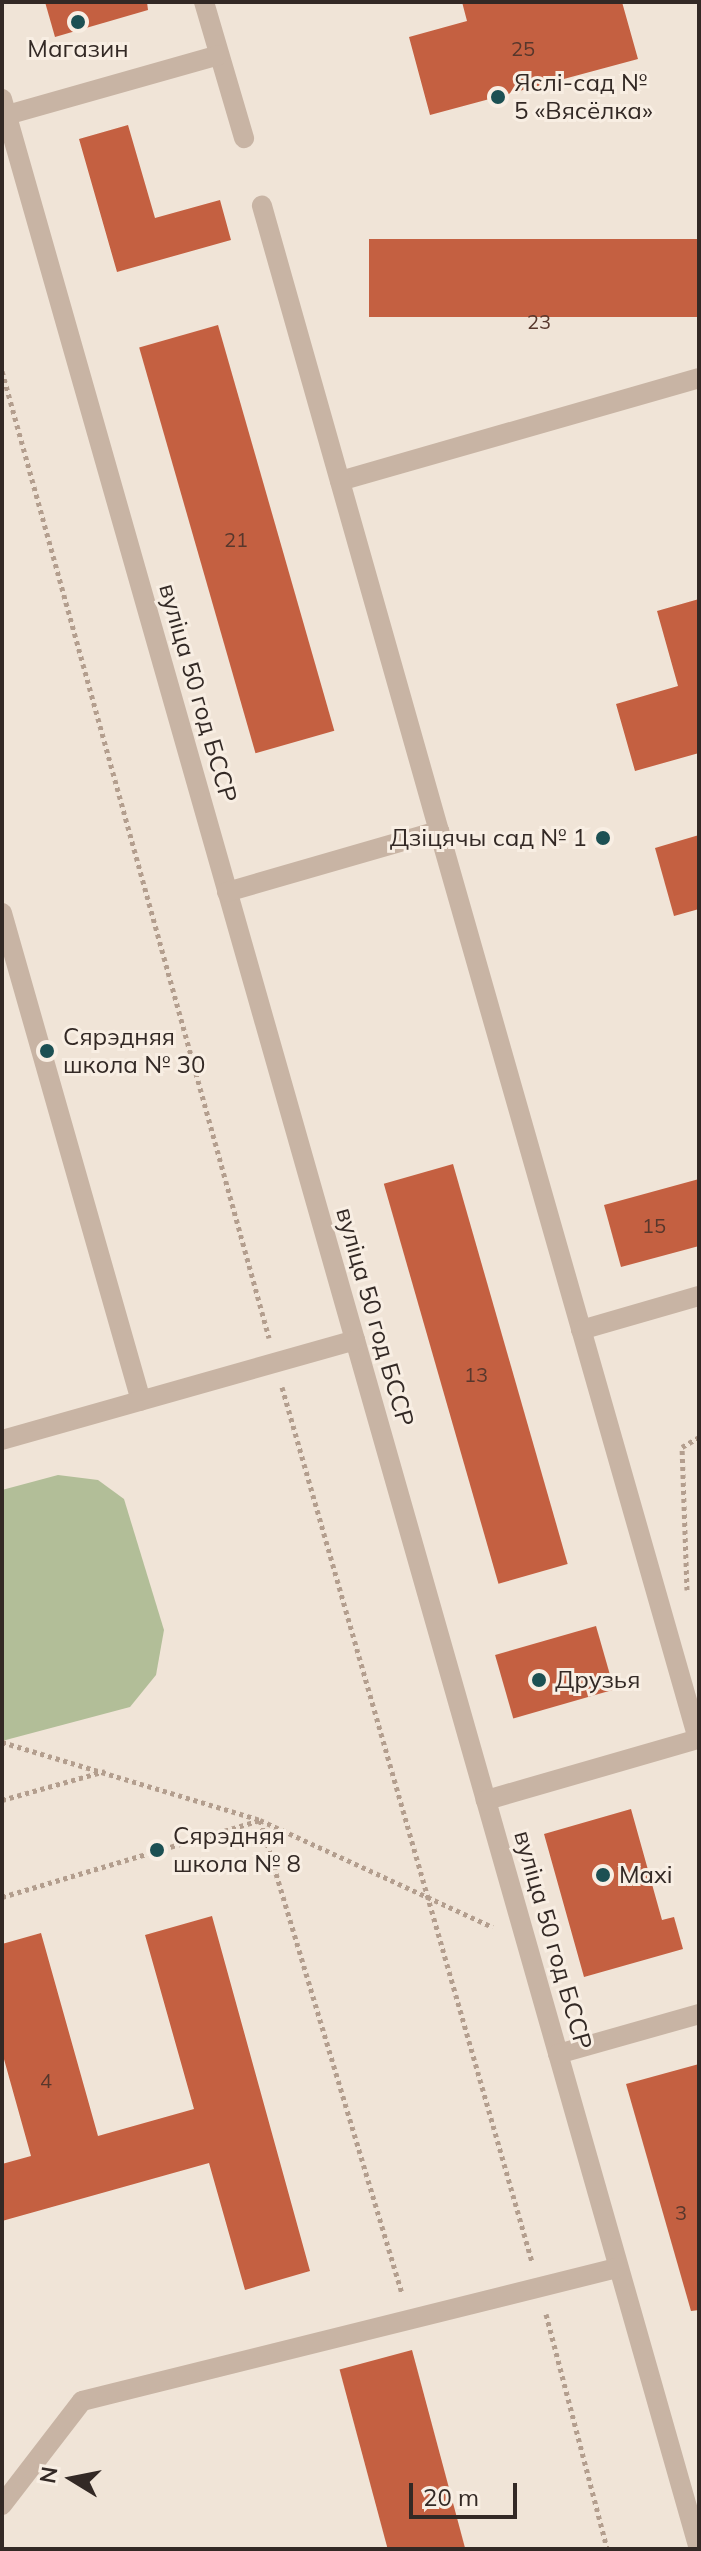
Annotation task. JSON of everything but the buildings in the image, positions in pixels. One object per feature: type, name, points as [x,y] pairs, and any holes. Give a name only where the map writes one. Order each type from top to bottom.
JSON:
[{"type":"street","points":[[204,2],[244,138]]},
{"type":"street","points":[[4,107],[219,55]]},
{"type":"street","name":"вуліца 50 год БССР","points":[[4,107],[699,2549]]},
{"type":"street","points":[[262,206],[698,1739],[486,1800]]},
{"type":"street","points":[[340,481],[699,378]]},
{"type":"street","points":[[227,892],[439,831]]},
{"type":"street","points":[[2,913],[141,1401]]},
{"type":"street","points":[[581,1330],[699,1296]]},
{"type":"street","points":[[2,1440],[355,1340]]},
{"type":"street","points":[[558,2054],[699,2014]]},
{"type":"street","points":[[2,2505],[82,2401],[617,2268]]},
{"type":"path","points":[[2,371],[276,1362],[539,2288],[607,2549]]},
{"type":"path","points":[[687,1604],[682,1447],[699,1437]]},
{"type":"path","points":[[2,1742],[108,1770],[260,1820],[526,1943]]},
{"type":"path","points":[[2,1800],[108,1770]]},
{"type":"path","points":[[2,1897],[260,1820]]},
{"type":"path","points":[[260,1820],[410,2320]]},
{"type":"green space","points":[[58,1475],[98,1480],[124,1499],[164,1630],[156,1675],[130,1707],[2,1741],[2,1490]]},
{"type":"place","name":"Магазин","points":[[78,22]]},
{"type":"place","name":"Яслі-сад № 5 «Вясёлка»","points":[[498,97]]},
{"type":"place","name":"Дзіцячы сад № 1","points":[[603,838]]},
{"type":"place","name":"Сярэдняя школа № 30","points":[[47,1051]]},
{"type":"place","name":"Друзья","points":[[539,1680]]},
{"type":"place","name":"Сярэдняя школа № 8","points":[[157,1850]]},
{"type":"place","name":"Maxi","points":[[603,1875]]}]
